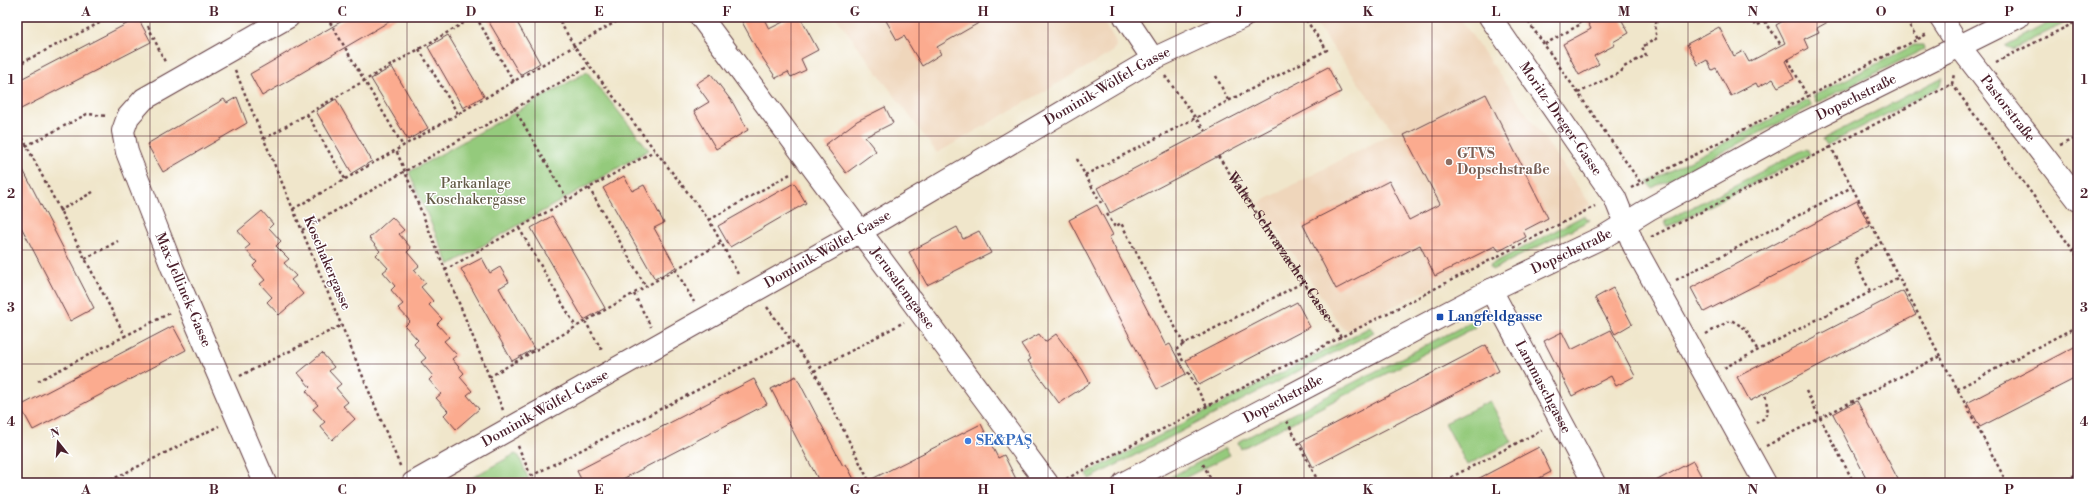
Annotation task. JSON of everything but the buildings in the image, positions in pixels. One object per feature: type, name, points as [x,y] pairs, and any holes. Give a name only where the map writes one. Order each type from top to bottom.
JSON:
[{"type":"street","name":"Max-Jellinek-Gasse","points":[[265,483],[188,303],[127,152],[123,131],[128,117],[144,99],[288,17]]},
{"type":"street","name":"Jerusalemgasse","points":[[701,17],[921,313],[1056,481]]},
{"type":"street","points":[[1125,17],[1153,59]]},
{"type":"street","name":"Dominik-Wölfel-Gasse","points":[[407,476],[510,428],[861,231],[1153,59],[1243,17]]},
{"type":"street","name":"Moritz-Dreger-Gasse","points":[[1490,17],[1615,198],[1625,224]]},
{"type":"street","name":"Pastorstraße","points":[[1940,17],[1959,46],[2078,200]]},
{"type":"street","name":"Dopschstraße","points":[[1124,483],[1491,290],[1605,236],[1649,209],[1805,123],[2018,17]]},
{"type":"street","points":[[1625,224],[1634,246],[1765,483]]},
{"type":"street","name":"Lammaschgasse","points":[[1491,290],[1594,483]]},
{"type":"path","points":[[17,65],[111,17]]},
{"type":"path","points":[[327,17],[403,146]]},
{"type":"path","points":[[264,139],[475,17],[514,82]]},
{"type":"path","points":[[557,17],[575,47],[589,66],[709,220],[721,243],[752,292],[792,341],[814,371],[870,483]]},
{"type":"path","points":[[293,209],[575,47],[624,17]]},
{"type":"path","points":[[1085,175],[1327,50],[1304,17]]},
{"type":"path","points":[[1525,17],[1640,182]]},
{"type":"path","points":[[1544,44],[1581,24],[1578,17]]},
{"type":"path","points":[[1578,93],[1621,72],[1624,67],[1646,55],[1642,46],[1657,38],[1655,30],[1657,17]]},
{"type":"path","points":[[1752,17],[1756,26],[1773,17]]},
{"type":"path","points":[[1056,481],[1207,407],[1597,204],[1615,198],[1640,182],[1918,39],[1904,17]]},
{"type":"path","points":[[1765,21],[1781,45]]},
{"type":"path","points":[[1979,71],[2078,21]]},
{"type":"path","points":[[148,26],[174,82]]},
{"type":"path","points":[[1959,46],[1952,84],[2078,257]]},
{"type":"path","points":[[419,49],[458,114]]},
{"type":"path","name":"Koschakergasse","points":[[227,51],[407,476]]},
{"type":"path","points":[[1153,59],[1205,131]]},
{"type":"path","points":[[1788,59],[1807,96]]},
{"type":"path","points":[[302,230],[589,66]]},
{"type":"path","points":[[1216,76],[1228,100]]},
{"type":"path","points":[[1634,246],[1952,84]]},
{"type":"path","points":[[514,108],[568,200]]},
{"type":"path","points":[[26,146],[87,114],[128,117]]},
{"type":"path","points":[[307,114],[345,179]]},
{"type":"path","points":[[17,127],[59,211],[125,336]]},
{"type":"path","points":[[1831,146],[2006,483]]},
{"type":"path","points":[[396,150],[534,483]]},
{"type":"path","points":[[446,270],[654,151]]},
{"type":"path","name":"Walter-Schwarzacher-Gasse","points":[[1218,156],[1341,337]]},
{"type":"path","points":[[1078,159],[1085,175],[1101,203]]},
{"type":"path","points":[[709,220],[810,163]]},
{"type":"path","points":[[1658,289],[1852,187]]},
{"type":"path","points":[[589,188],[646,286]]},
{"type":"path","points":[[59,211],[92,192]]},
{"type":"path","points":[[1107,214],[1114,228],[1121,224],[1184,344]]},
{"type":"path","points":[[519,228],[576,327]]},
{"type":"path","points":[[85,259],[118,242]]},
{"type":"path","points":[[1870,292],[1854,260],[1881,242]]},
{"type":"path","points":[[489,376],[721,243]]},
{"type":"path","points":[[675,270],[704,320]]},
{"type":"path","points":[[1707,377],[1899,277]]},
{"type":"path","points":[[1183,361],[1177,349],[1184,344],[1304,282]]},
{"type":"path","points":[[634,294],[661,344]]},
{"type":"path","points":[[38,381],[188,303]]},
{"type":"path","points":[[814,371],[921,313]]},
{"type":"path","points":[[1688,344],[1731,320],[1746,329],[1758,350]]},
{"type":"path","points":[[585,321],[613,370]]},
{"type":"path","points":[[224,385],[342,325]]},
{"type":"path","points":[[1957,389],[2078,326]]},
{"type":"path","points":[[531,476],[792,341]]},
{"type":"path","points":[[1750,455],[1940,356]]},
{"type":"path","points":[[1188,372],[1207,407]]},
{"type":"path","points":[[1806,391],[1854,483]]},
{"type":"path","points":[[1738,433],[1766,416],[1768,412],[1768,402],[1765,393]]},
{"type":"path","points":[[1277,403],[1319,483]]},
{"type":"path","points":[[105,483],[238,417]]},
{"type":"path","points":[[1440,483],[1560,420]]},
{"type":"path","points":[[2062,483],[2078,473]]},
{"type":"shaded area","points":[[836,17],[1100,17],[1115,40],[1116,46],[1111,53],[937,153]]},
{"type":"shaded area","name":"GTVS Dopschstraße","points":[[1311,17],[1459,17],[1591,205],[1348,330],[1343,329],[1259,203],[1394,132]]},
{"type":"green space","points":[[2059,17],[2077,17],[2013,49],[2005,46]]},
{"type":"green space","points":[[1914,45],[1923,45],[1924,49],[1816,103],[1813,96]]},
{"type":"green space","name":"Parkanlage Koschakergasse","points":[[587,72],[649,150],[449,265],[409,172]]},
{"type":"green space","points":[[1943,78],[1941,86],[1827,145],[1823,139]]},
{"type":"green space","points":[[1808,100],[1812,106],[1652,188],[1648,182]]},
{"type":"green space","points":[[1807,148],[1810,155],[1667,227],[1665,221]]},
{"type":"green space","points":[[1583,216],[1590,220],[1492,270],[1490,265]]},
{"type":"green space","points":[[1475,320],[1477,324],[1474,328],[1241,449],[1238,442]]},
{"type":"green space","points":[[1370,327],[1374,332],[1089,479],[1087,473]]},
{"type":"green space","points":[[1490,401],[1512,442],[1467,465],[1445,423]]},
{"type":"green space","points":[[1226,448],[1230,455],[1175,483],[1159,483]]},
{"type":"green space","points":[[515,454],[519,456],[530,483],[462,483]]},
{"type":"place","name":"GTVS Dopschstraße","points":[[1449,162]]},
{"type":"place","name":"Langfeldgasse","points":[[1440,317]]},
{"type":"place","name":"SE&PAŞ","points":[[968,441]]}]
